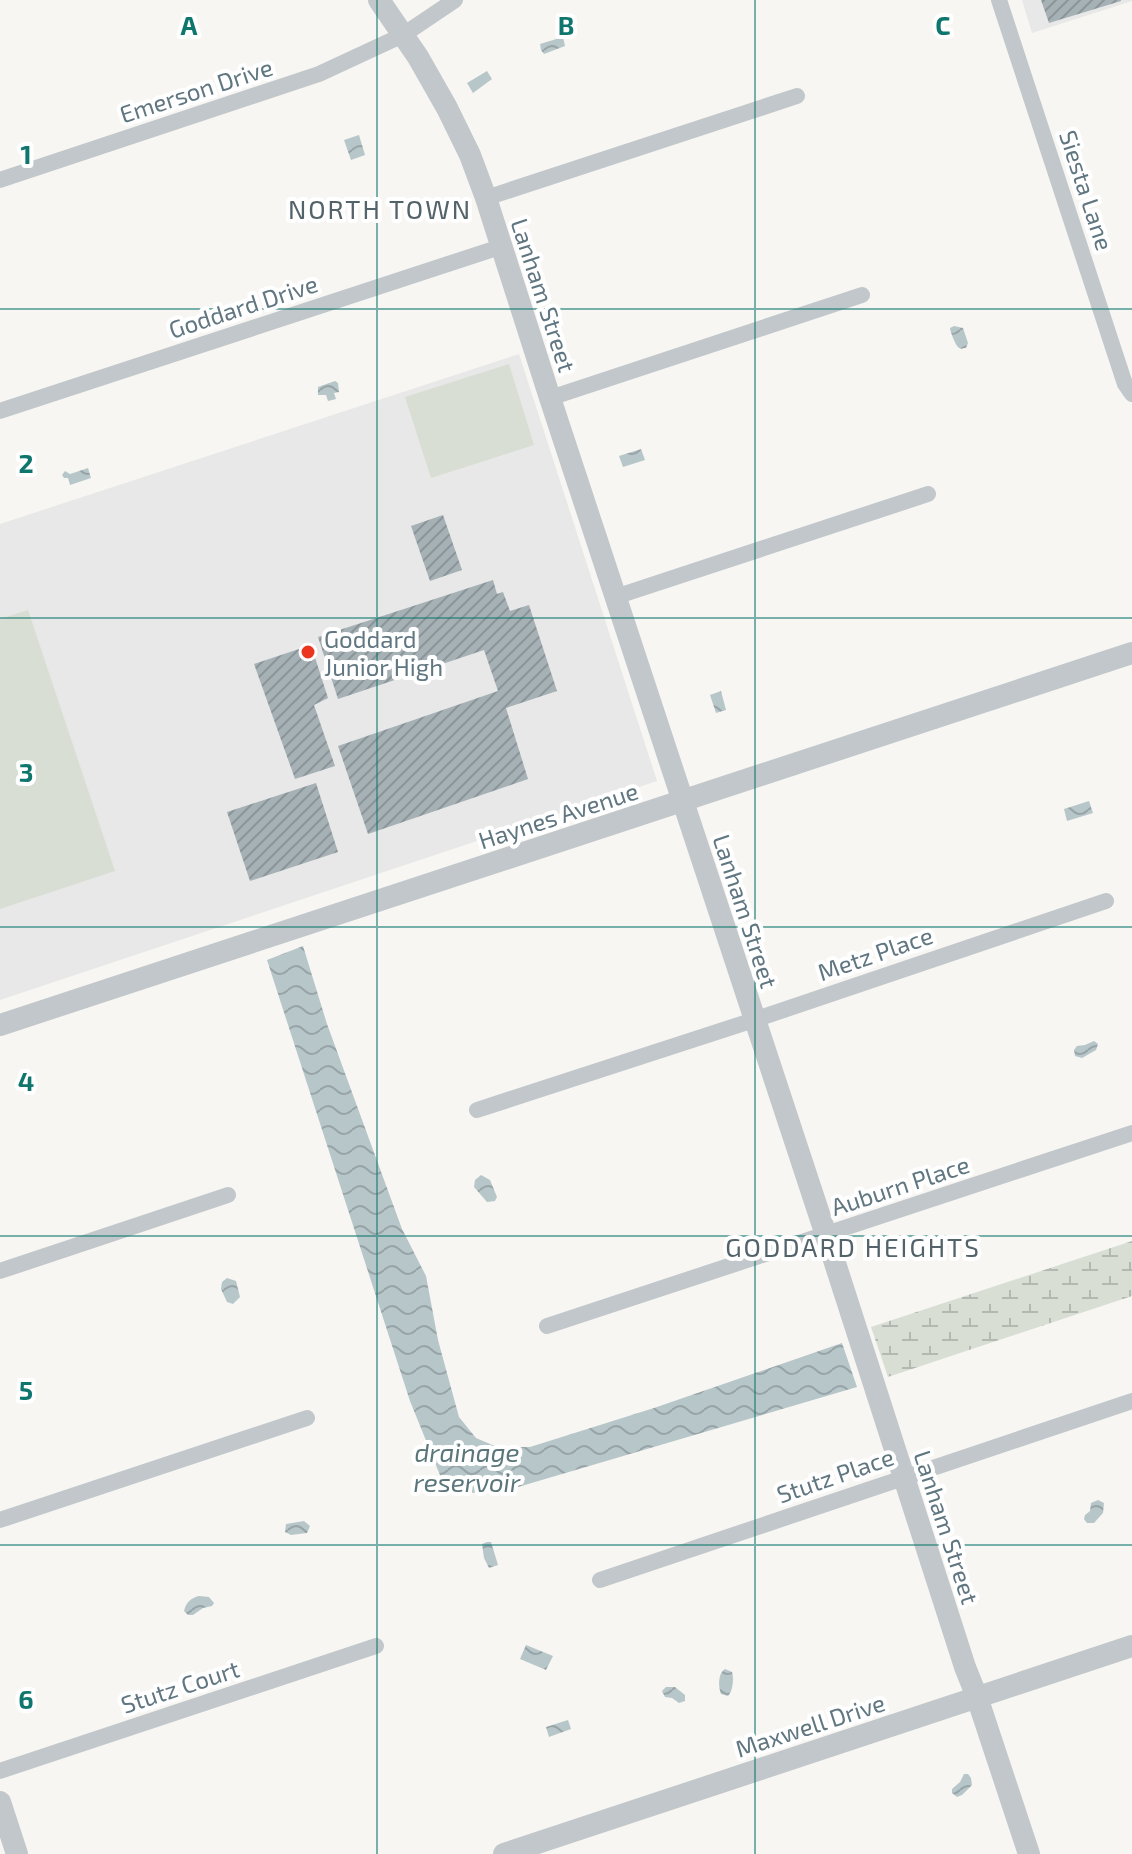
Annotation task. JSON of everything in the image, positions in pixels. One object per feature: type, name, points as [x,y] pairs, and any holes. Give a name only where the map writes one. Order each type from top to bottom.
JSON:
[{"type":"street","name":"Lanham Street","points":[[379,0],[424,67],[458,130],[486,198],[965,1667],[1029,1854]]},
{"type":"street","name":"Emerson Drive","points":[[0,180],[319,74],[403,35],[455,0]]},
{"type":"street","name":"Siesta Lane","points":[[999,0],[1125,384],[1132,394]]},
{"type":"street","points":[[486,198],[797,96]]},
{"type":"street","name":"Goddard Drive","points":[[0,411],[500,247]]},
{"type":"street","points":[[550,398],[862,295]]},
{"type":"street","points":[[615,597],[928,494]]},
{"type":"street","name":"Haynes Avenue","points":[[0,1025],[1132,653]]},
{"type":"street","name":"Metz Place","points":[[477,1110],[1106,901]]},
{"type":"street","name":"Auburn Place","points":[[547,1326],[1132,1133]]},
{"type":"street","points":[[0,1271],[228,1195]]},
{"type":"street","name":"Stutz Place","points":[[600,1580],[1132,1401]]},
{"type":"street","points":[[0,1520],[307,1418]]},
{"type":"street","name":"Stutz Court","points":[[0,1771],[376,1646]]},
{"type":"street","name":"Maxwell Drive","points":[[504,1854],[1132,1646]]},
{"type":"street","points":[[0,1802],[17,1854]]},
{"type":"shaded area","points":[[1022,0],[1132,0],[1132,1],[1032,33]]},
{"type":"shaded area","name":"Goddard Junior High","points":[[519,354],[657,781],[0,1000],[0,524]]},
{"type":"green space","points":[[509,364],[534,445],[431,478],[405,397]]},
{"type":"green space","points":[[28,610],[115,871],[0,909],[0,619]]},
{"type":"green space","points":[[1132,1241],[1132,1296],[888,1377],[871,1327]]},
{"type":"water","points":[[563,37],[565,46],[544,54],[541,50],[540,44]]},
{"type":"water","points":[[487,71],[492,79],[473,93],[467,83]]},
{"type":"water","points":[[359,135],[365,155],[351,160],[344,140]]},
{"type":"water","points":[[950,328],[963,328],[968,343],[966,348],[960,348],[955,343]]},
{"type":"water","points":[[335,381],[339,392],[334,393],[336,399],[328,401],[326,395],[318,395],[318,387]]},
{"type":"water","points":[[641,449],[645,460],[623,467],[619,456]]},
{"type":"water","points":[[88,468],[91,478],[70,485],[68,478],[62,475],[65,471],[70,474]]},
{"type":"water","points":[[721,691],[726,710],[716,713],[710,695]]},
{"type":"water","points":[[1089,801],[1093,813],[1067,821],[1064,809]]},
{"type":"water","name":"drainage reservoir","points":[[303,946],[327,1024],[402,1229],[426,1276],[438,1340],[459,1417],[476,1438],[497,1447],[530,1447],[842,1343],[857,1387],[518,1487],[455,1495],[446,1490],[410,1401],[267,960]]},
{"type":"water","points":[[1094,1041],[1098,1044],[1096,1050],[1082,1058],[1075,1056],[1077,1046]]},
{"type":"water","points":[[481,1175],[490,1180],[497,1197],[495,1201],[487,1202],[474,1187],[475,1180]]},
{"type":"water","points":[[227,1278],[236,1281],[240,1297],[233,1304],[227,1302],[221,1289],[222,1282]]},
{"type":"water","points":[[1098,1500],[1104,1503],[1103,1513],[1094,1523],[1087,1523],[1085,1515],[1090,1511],[1091,1503]]},
{"type":"water","points":[[304,1521],[310,1526],[307,1533],[291,1535],[285,1532],[286,1524]]},
{"type":"water","points":[[491,1542],[498,1565],[489,1568],[482,1544]]},
{"type":"water","points":[[199,1596],[209,1597],[214,1603],[188,1615],[184,1611],[186,1605]]},
{"type":"water","points":[[526,1645],[553,1656],[546,1670],[520,1659]]},
{"type":"water","points":[[725,1669],[733,1675],[728,1696],[721,1694],[719,1687]]},
{"type":"water","points":[[666,1687],[675,1687],[685,1695],[685,1701],[679,1703],[665,1697],[662,1691]]},
{"type":"water","points":[[568,1720],[571,1729],[549,1737],[546,1727]]},
{"type":"water","points":[[964,1774],[971,1778],[972,1785],[957,1797],[952,1789]]},
{"type":"building","points":[[1041,0],[1121,0],[1121,1],[1049,23]]},
{"type":"building","points":[[443,515],[462,570],[430,581],[411,526]]},
{"type":"building","points":[[493,580],[497,594],[503,592],[510,611],[529,605],[557,691],[506,708],[528,779],[368,834],[338,746],[498,691],[484,650],[338,699],[318,637]]},
{"type":"building","points":[[311,645],[328,698],[314,705],[335,766],[295,779],[254,664]]},
{"type":"building","points":[[316,783],[338,852],[250,881],[227,812]]},
{"type":"place","name":"Goddard Junior High","points":[[308,652]]},
{"type":"district","name":"NORTH TOWN","points":[[380,208]]},
{"type":"district","name":"GODDARD HEIGHTS","points":[[853,1246]]}]
